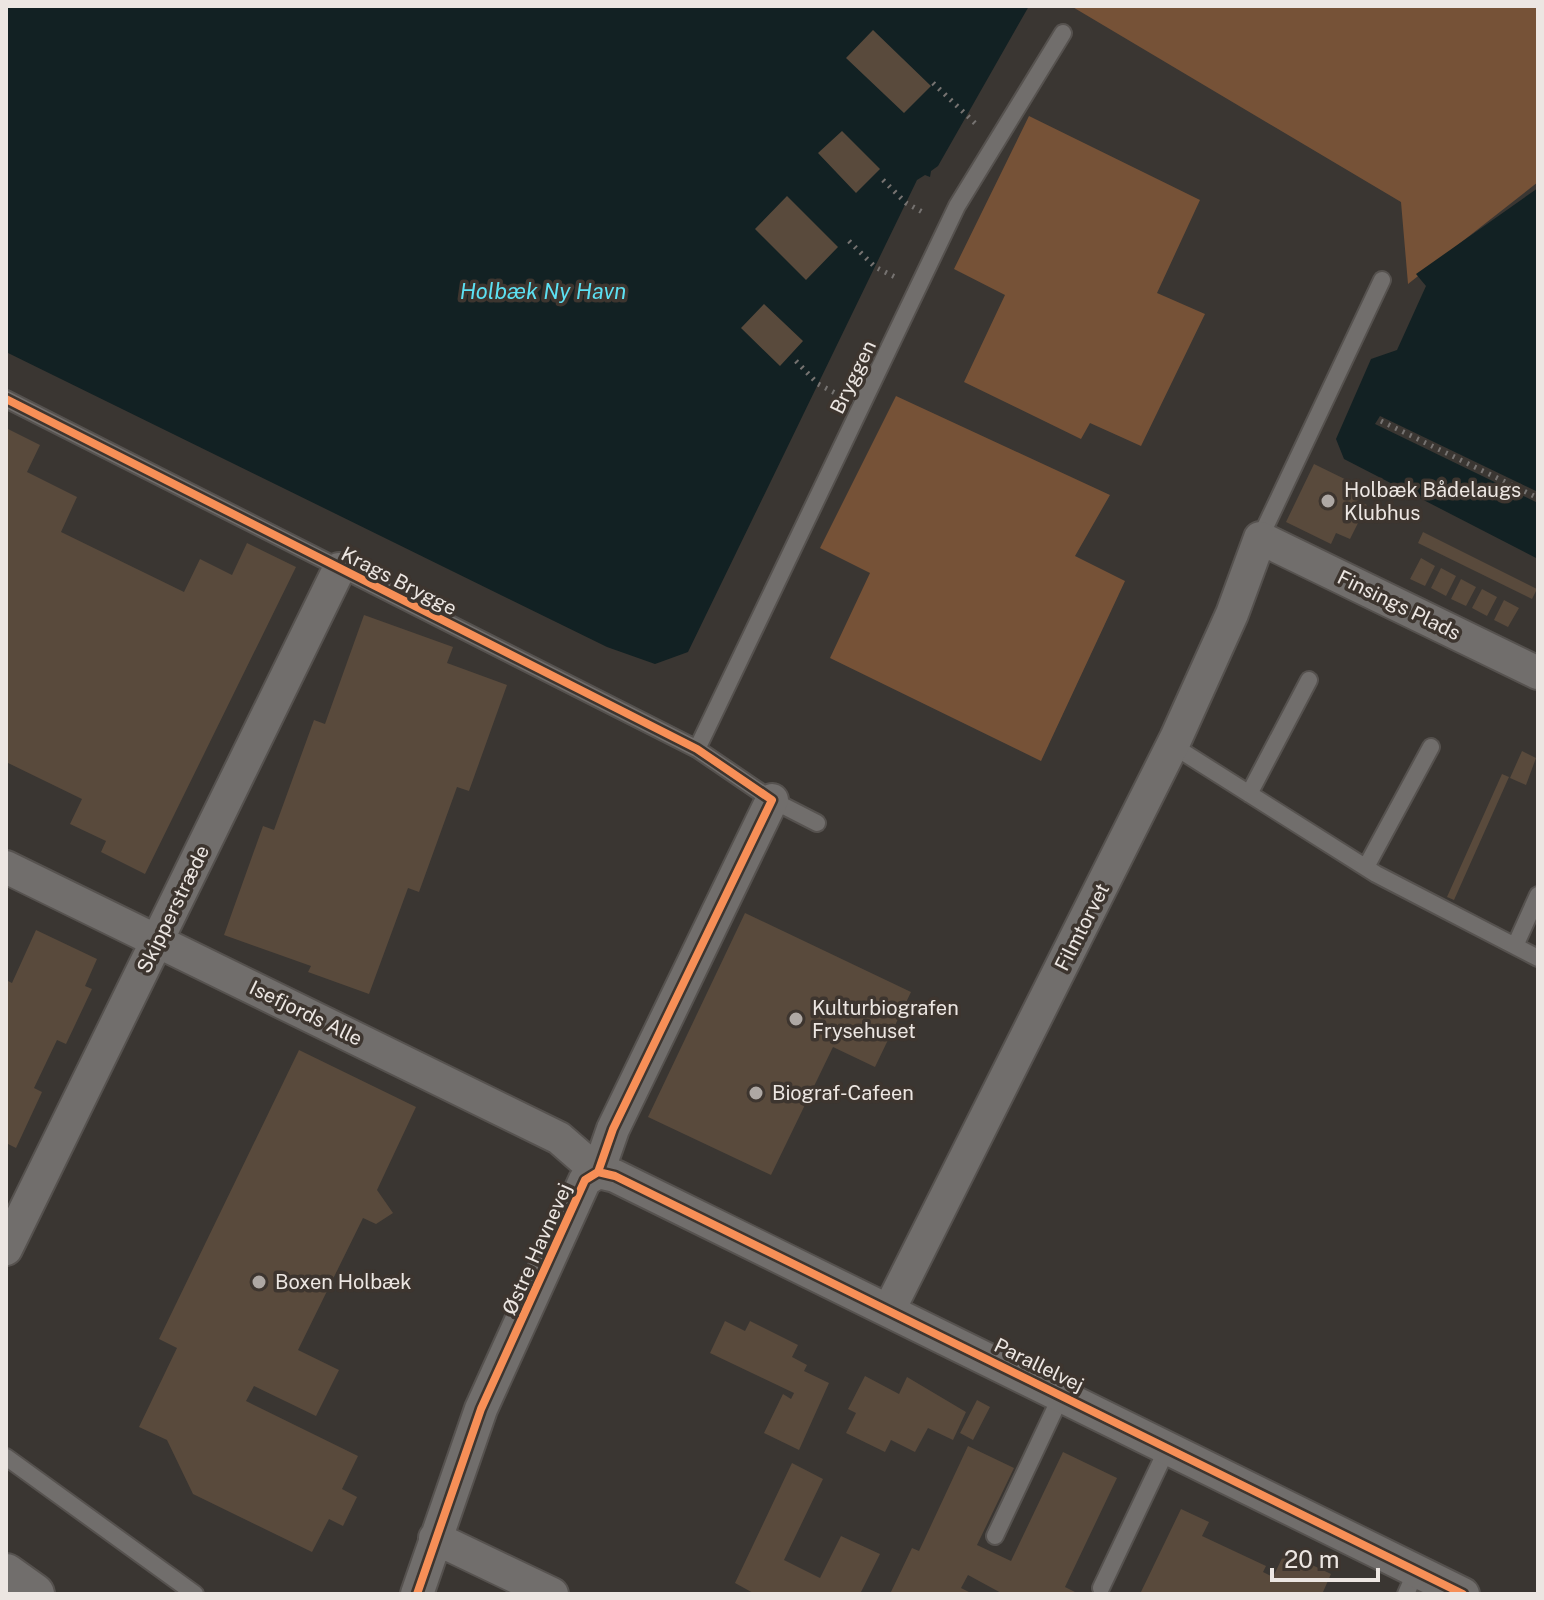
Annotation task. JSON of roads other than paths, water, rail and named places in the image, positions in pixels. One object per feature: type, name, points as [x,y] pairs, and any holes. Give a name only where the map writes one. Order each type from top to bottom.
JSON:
[{"type":"street","name":"Finsings Plads","points":[[1260,538],[1538,673]]},
{"type":"street","name":"Filmtorvet","points":[[889,1310],[1172,745],[1232,614],[1260,538]]},
{"type":"street","name":"Skipperstræde","points":[[6,1249],[339,569]]},
{"type":"street","name":"Østre Havnevej","points":[[417,1594],[481,1409],[585,1180],[598,1172],[613,1129],[772,800]]},
{"type":"street","name":"Isefjords Alle","points":[[6,867],[559,1138],[598,1172]]},
{"type":"street","name":"Parallelvej","points":[[598,1172],[615,1176],[1168,1447],[1411,1582],[1463,1594]]},
{"type":"street","points":[[435,1538],[552,1594]]},
{"type":"street","points":[[6,1574],[34,1594]]},
{"type":"lane","name":"Bryggen","points":[[697,749],[957,206],[1063,33]]},
{"type":"lane","points":[[1260,538],[1382,280]]},
{"type":"lane","name":"Krags Brygge","points":[[6,399],[697,749],[772,800]]},
{"type":"lane","points":[[1249,794],[1309,680]]},
{"type":"lane","points":[[1172,745],[1366,867],[1538,958]]},
{"type":"lane","points":[[1366,867],[1431,747]]},
{"type":"lane","points":[[772,800],[817,823]]},
{"type":"lane","points":[[1515,946],[1538,895]]},
{"type":"lane","points":[[995,1536],[1062,1394]]},
{"type":"lane","points":[[1101,1588],[1168,1447]]},
{"type":"lane","points":[[6,1457],[195,1594]]},
{"type":"water","name":"Holbæk Ny Havn","points":[[6,6],[1029,6],[938,166],[931,171],[930,177],[925,175],[917,180],[688,652],[655,664],[607,647],[6,352]]},
{"type":"water","points":[[1538,188],[1538,559],[1344,459],[1336,439],[1371,359],[1397,350],[1426,286],[1416,274]]},
{"type":"place","name":"Holbæk Bådelaugs Klubhus","points":[[1328,501]]},
{"type":"place","name":"Kulturbiografen Frysehuset","points":[[796,1019]]},
{"type":"place","name":"Biograf-Cafeen","points":[[756,1093]]},
{"type":"place","name":"Boxen Holbæk","points":[[259,1282]]}]
